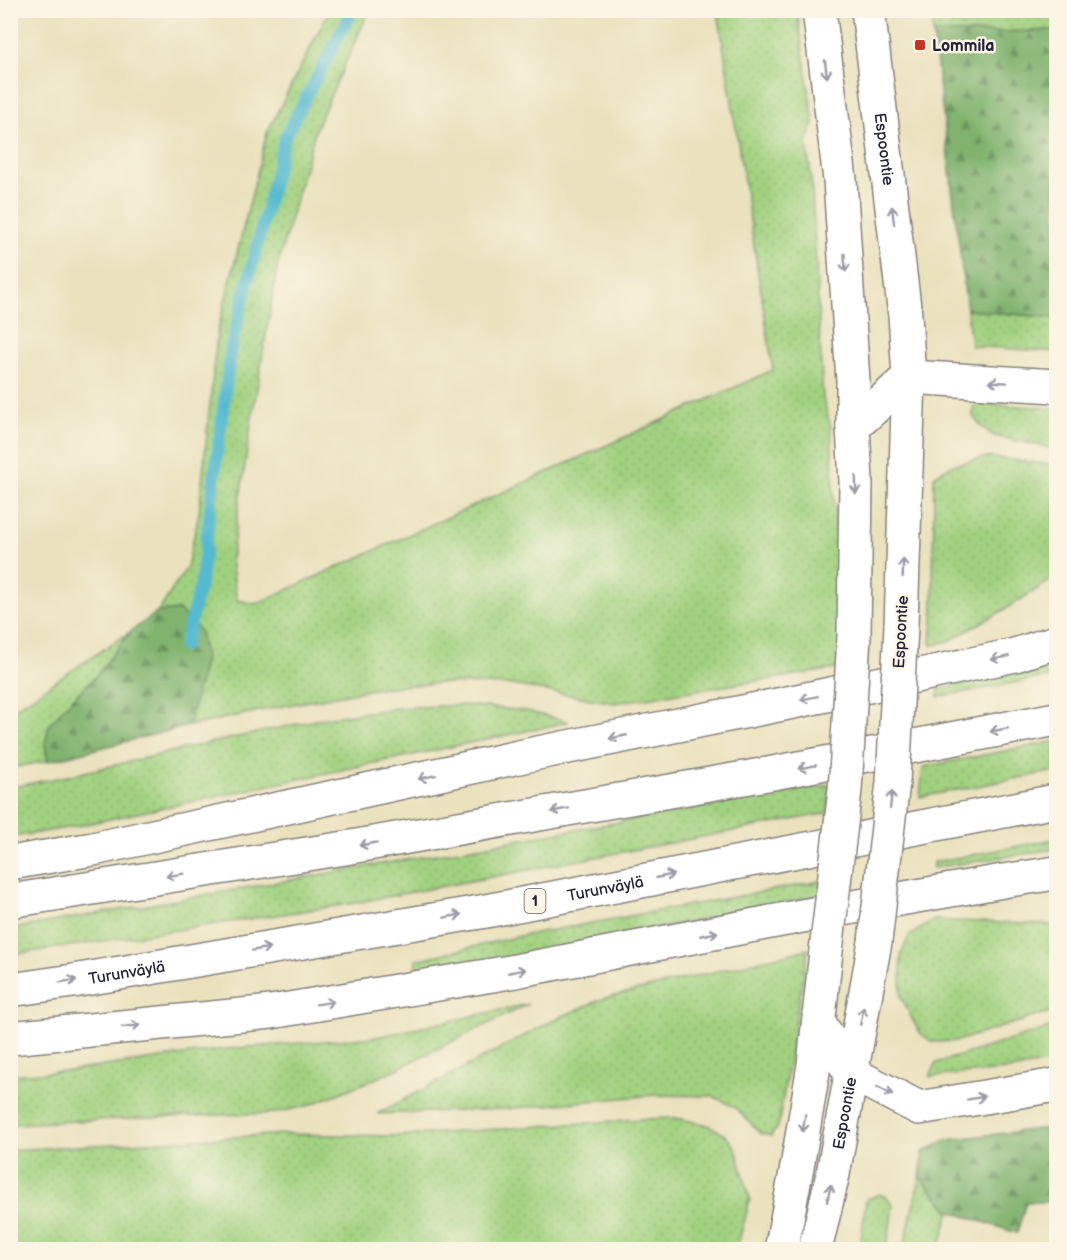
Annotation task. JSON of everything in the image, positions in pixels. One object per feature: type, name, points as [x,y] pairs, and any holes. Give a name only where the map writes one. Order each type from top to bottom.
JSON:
[{"type":"main road","points":[[782,1250],[814,1065],[819,1023],[845,790],[854,636],[856,481],[853,381],[840,180],[819,10]]},
{"type":"main road","name":"Espoontie","points":[[815,1250],[833,1174],[876,942],[893,782],[901,626],[909,377],[905,315],[868,10]]},
{"type":"main road","points":[[853,427],[909,377],[1056,386]]},
{"type":"main road","points":[[10,863],[93,849],[521,756],[799,701],[1015,655],[1056,642]]},
{"type":"main road","points":[[10,901],[357,846],[773,773],[1056,719]]},
{"type":"main road","name":"Turunväylä","points":[[10,990],[486,911],[1056,801]]},
{"type":"main road","points":[[10,1038],[271,1012],[510,972],[802,916],[1056,873]]},
{"type":"main road","points":[[819,1023],[851,1073],[919,1108],[1056,1084]]},
{"type":"green space","points":[[329,11],[369,11],[316,128],[278,264],[231,560],[237,600],[256,604],[773,370],[718,11],[797,11],[814,124],[807,142],[812,188],[823,399],[831,427],[844,639],[842,668],[614,703],[513,685],[440,683],[378,688],[189,726],[196,692],[158,612],[187,567],[199,513],[217,334],[267,133]]},
{"type":"green space","points":[[932,11],[1056,11],[1056,30],[933,33]]},
{"type":"green space","points":[[1056,30],[1056,318],[967,310],[933,33]]},
{"type":"green space","points":[[967,310],[1056,318],[1056,352],[971,346]]},
{"type":"green space","points":[[980,404],[1056,408],[1056,449],[994,436],[973,416],[973,407]]},
{"type":"green space","points":[[987,457],[1056,465],[1056,577],[951,640],[931,646],[934,476],[952,465]]},
{"type":"green space","points":[[179,610],[200,631],[205,658],[189,726],[48,761],[45,744],[49,725],[65,706],[96,676],[131,631],[158,612]]},
{"type":"green space","points":[[131,631],[96,676],[65,706],[45,744],[48,761],[11,768],[11,711]]},
{"type":"green space","points":[[1056,663],[1056,675],[938,697],[939,689]]},
{"type":"green space","points":[[464,705],[526,711],[569,722],[67,828],[11,837],[11,787],[325,718],[396,708]]},
{"type":"green space","points":[[1056,741],[1056,771],[920,797],[923,767]]},
{"type":"green space","points":[[830,785],[828,813],[349,904],[11,955],[11,929]]},
{"type":"green space","points":[[1056,839],[1056,849],[933,868],[933,862]]},
{"type":"green space","points":[[822,881],[820,895],[519,957],[426,970],[417,967],[416,960],[520,936]]},
{"type":"green space","points":[[934,920],[1056,925],[1056,1010],[957,1041],[932,1042],[921,1034],[901,996],[901,955],[909,936]]},
{"type":"green space","points":[[808,949],[778,1127],[771,1136],[760,1133],[736,1108],[713,1096],[655,1095],[504,1109],[377,1114],[556,1019],[602,999]]},
{"type":"green space","points":[[528,1004],[387,1074],[307,1106],[275,1113],[11,1124],[11,1075],[69,1071],[226,1049],[376,1037]]},
{"type":"green space","points":[[1056,1026],[1056,1061],[1016,1069],[930,1077],[936,1063]]},
{"type":"green space","points":[[676,1118],[708,1125],[724,1134],[736,1148],[750,1199],[737,1249],[11,1249],[11,1150],[284,1134],[398,1136]]},
{"type":"green space","points":[[1056,1127],[1056,1202],[1026,1202],[1017,1233],[950,1211],[920,1177],[923,1152],[946,1140]]},
{"type":"green space","points":[[920,1177],[950,1211],[939,1249],[903,1250]]},
{"type":"green space","points":[[879,1194],[888,1198],[893,1206],[886,1249],[860,1249],[866,1200]]},
{"type":"waterway","points":[[184,646],[201,582],[231,348],[285,137],[353,10]]},
{"type":"place","name":"Lommila","points":[[920,45]]}]
